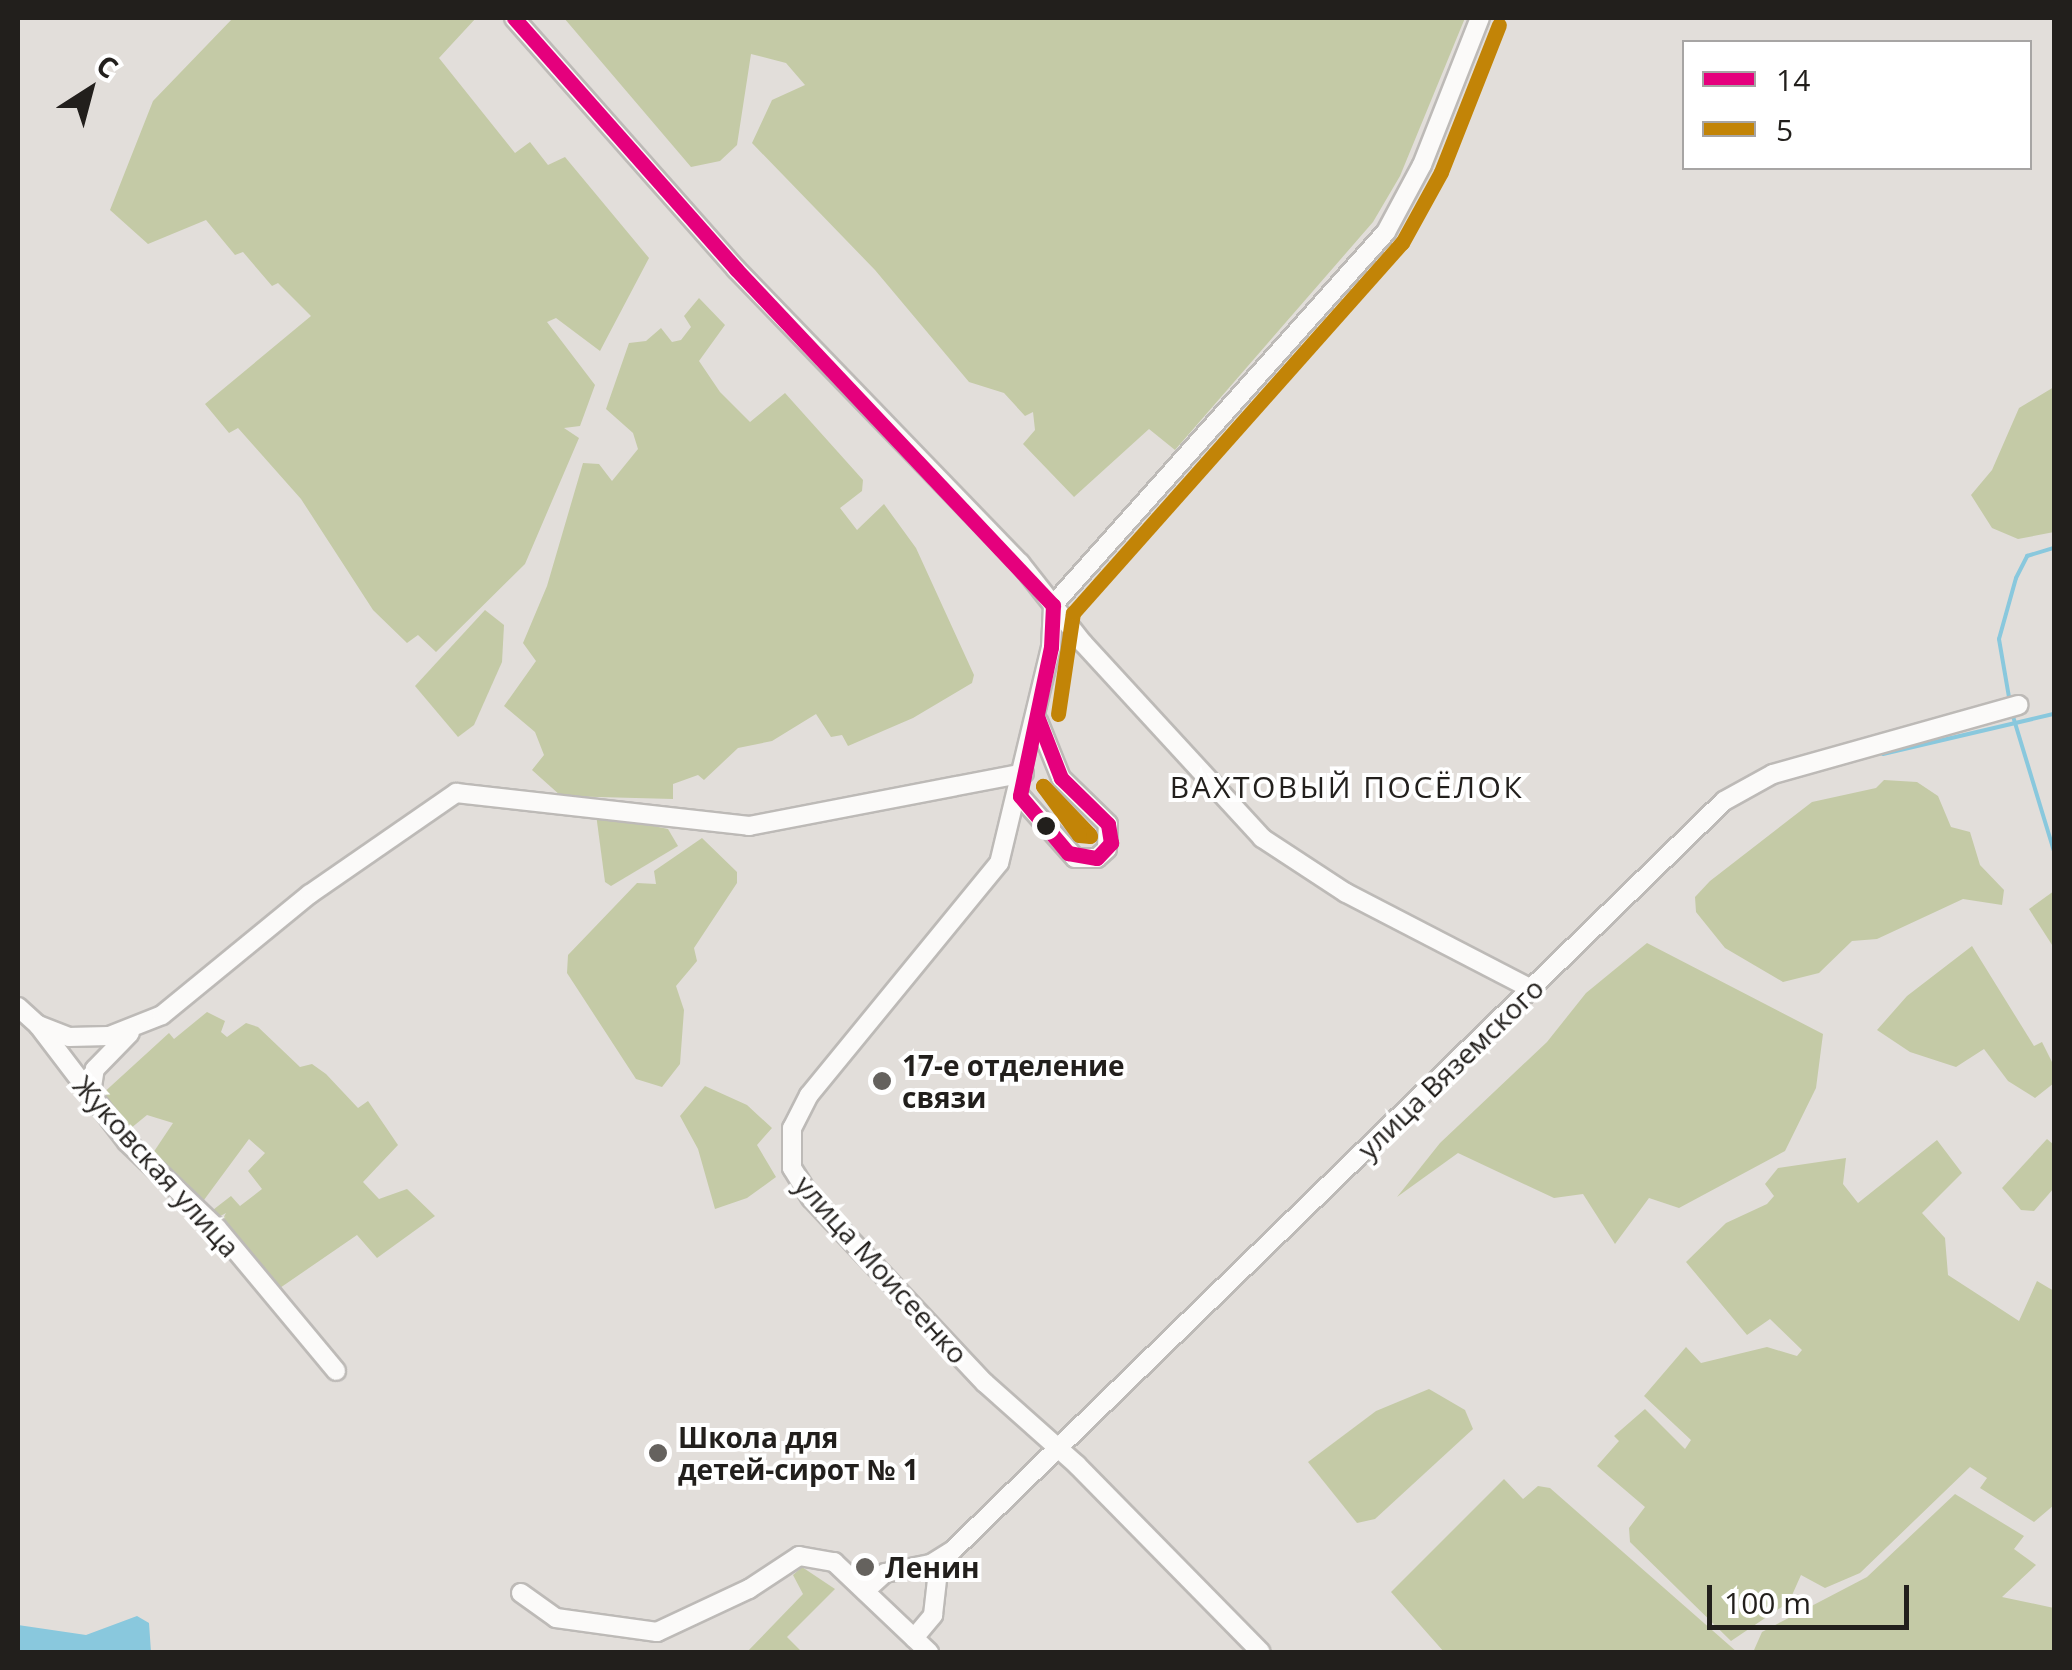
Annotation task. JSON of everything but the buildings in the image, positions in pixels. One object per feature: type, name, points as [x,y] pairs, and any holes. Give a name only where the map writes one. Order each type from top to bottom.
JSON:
[{"type":"street","points":[[514,18],[736,270],[997,538],[1273,848],[1531,988]]},
{"type":"street","points":[[1054,605],[1386,232],[1422,165],[1480,18]]},
{"type":"street","name":"улица Моисеенко","points":[[1054,605],[1020,796],[986,884],[808,1095],[789,1147],[795,1177],[811,1198],[1056,1451],[1260,1652]]},
{"type":"street","name":"улица Вяземского","points":[[953,1550],[1736,792],[1789,769],[2018,705]]},
{"type":"street","points":[[1020,796],[1075,858],[1090,860],[1107,850],[1108,824],[1061,778],[1037,716]]},
{"type":"street","points":[[91,1092],[95,1069],[134,1030],[456,793],[749,826],[1024,773]]},
{"type":"street","name":"Жуковская улица","points":[[18,1008],[38,1024],[127,1142],[217,1228],[336,1371]]},
{"type":"street","points":[[38,1024],[84,1038],[134,1030]]},
{"type":"street","points":[[864,1591],[885,1573],[930,1564],[953,1550]]},
{"type":"street","points":[[914,1638],[933,1616],[938,1571],[953,1550]]},
{"type":"street","points":[[521,1592],[556,1618],[657,1632],[749,1590],[800,1556],[834,1562],[929,1652]]},
{"type":"street","points":[[908,1568],[926,1577],[935,1594]]},
{"type":"green space","points":[[233,18],[476,18],[439,58],[515,153],[530,142],[548,165],[565,157],[649,258],[600,351],[556,318],[547,322],[595,385],[580,426],[564,428],[579,438],[525,564],[436,652],[418,635],[407,643],[373,610],[301,499],[238,428],[229,433],[205,404],[311,316],[278,283],[272,286],[243,252],[235,255],[206,220],[148,244],[110,210],[153,101]]},
{"type":"green space","points":[[564,18],[1465,18],[1400,176],[1373,222],[1175,450],[1149,429],[1074,497],[1023,444],[1035,430],[1033,412],[1025,416],[1004,393],[969,382],[875,270],[752,143],[772,100],[805,85],[786,63],[751,54],[737,145],[720,161],[691,167]]},
{"type":"green space","points":[[699,298],[725,325],[699,361],[720,392],[750,422],[785,393],[863,480],[862,491],[840,508],[857,530],[884,504],[916,548],[974,675],[972,683],[913,718],[848,746],[842,735],[831,737],[816,714],[772,741],[738,748],[704,780],[698,775],[673,784],[673,799],[561,796],[532,770],[544,755],[535,732],[504,706],[536,661],[523,643],[547,586],[583,463],[599,464],[612,481],[638,449],[633,433],[606,409],[629,343],[646,341],[661,328],[672,342],[681,340],[691,327],[684,316]]},
{"type":"green space","points":[[2054,387],[2054,532],[2018,539],[1992,528],[1971,495],[1992,470],[2019,408]]},
{"type":"green space","points":[[485,610],[504,625],[502,662],[474,725],[458,737],[415,686]]},
{"type":"green space","points":[[1884,780],[1917,782],[1938,796],[1951,827],[1970,832],[1980,865],[2004,890],[2002,905],[1963,899],[1877,939],[1852,941],[1819,973],[1783,982],[1725,948],[1696,912],[1695,897],[1710,881],[1812,802],[1876,788]]},
{"type":"green space","points":[[596,814],[668,829],[678,846],[611,886],[605,882]]},
{"type":"green space","points":[[702,838],[737,872],[737,883],[694,948],[697,961],[676,986],[684,1010],[680,1064],[662,1087],[636,1079],[567,973],[568,955],[637,883],[656,884],[654,871]]},
{"type":"green space","points":[[2054,891],[2054,948],[2029,909]]},
{"type":"green space","points":[[1647,943],[1823,1034],[1816,1088],[1785,1151],[1679,1208],[1649,1198],[1615,1244],[1583,1194],[1554,1198],[1458,1153],[1397,1197],[1440,1143],[1547,1042],[1586,993]]},
{"type":"green space","points":[[1972,946],[2034,1046],[2042,1042],[2054,1066],[2054,1083],[2035,1098],[2008,1081],[1984,1049],[1956,1067],[1910,1052],[1877,1030],[1907,996]]},
{"type":"green space","points":[[207,1012],[225,1021],[221,1032],[227,1037],[246,1023],[258,1027],[300,1067],[312,1064],[326,1074],[358,1108],[368,1101],[398,1145],[363,1182],[379,1199],[407,1189],[435,1216],[377,1258],[357,1235],[277,1290],[220,1224],[226,1213],[215,1219],[209,1213],[231,1196],[240,1206],[262,1189],[248,1171],[265,1153],[249,1139],[201,1204],[151,1156],[173,1123],[147,1115],[125,1133],[100,1096],[169,1033],[174,1039]]},
{"type":"green space","points":[[705,1086],[747,1105],[772,1128],[757,1145],[776,1177],[747,1198],[715,1209],[698,1149],[680,1116]]},
{"type":"green space","points":[[2047,1139],[2054,1145],[2054,1188],[2034,1211],[2021,1210],[2002,1188]]},
{"type":"green space","points":[[1937,1140],[1962,1173],[1922,1213],[1945,1238],[1948,1275],[2019,1321],[2037,1281],[2054,1291],[2054,1505],[2034,1522],[1980,1488],[1987,1478],[1970,1467],[1860,1573],[1825,1588],[1801,1575],[1789,1602],[1731,1641],[1630,1542],[1629,1528],[1645,1507],[1597,1466],[1619,1441],[1614,1436],[1645,1409],[1685,1449],[1691,1440],[1644,1396],[1686,1347],[1701,1363],[1767,1347],[1797,1356],[1802,1350],[1770,1319],[1747,1335],[1686,1262],[1726,1223],[1767,1204],[1774,1196],[1765,1184],[1778,1168],[1846,1158],[1843,1184],[1858,1203]]},
{"type":"green space","points":[[1429,1389],[1465,1410],[1473,1429],[1375,1519],[1357,1523],[1308,1462],[1376,1411]]},
{"type":"green space","points":[[1504,1479],[1523,1499],[1538,1486],[1550,1488],[1737,1652],[1444,1652],[1391,1592]]},
{"type":"green space","points":[[1955,1494],[2024,1536],[2014,1549],[2036,1565],[2002,1597],[2054,1608],[2054,1652],[1754,1650],[1762,1632],[1867,1577]]},
{"type":"green space","points":[[802,1567],[835,1589],[787,1637],[802,1652],[747,1652],[803,1594],[793,1575]]},
{"type":"water","points":[[137,1616],[149,1623],[151,1652],[18,1652],[18,1625],[86,1635]]},
{"type":"waterway","points":[[2010,703],[1999,639],[2016,578],[2027,556],[2054,548]]},
{"type":"waterway","points":[[2012,713],[2054,851]]},
{"type":"waterway","points":[[1883,754],[2054,714]]},
{"type":"transit line","name":"14","points":[[514,18],[736,269],[1053,605],[1051,647],[1020,796],[1068,853],[1097,858],[1111,843],[1108,824],[1061,778],[1037,716]]},
{"type":"transit line","name":"5","points":[[1058,714],[1073,613],[1402,243],[1441,172],[1499,25]]},
{"type":"transit line","name":"5","points":[[1043,786],[1089,834],[1090,836],[1079,835],[1043,786]]},
{"type":"place","name":"17-е отделение связи","points":[[882,1081]]},
{"type":"place","name":"Школа для детей-сирот № 1","points":[[658,1453]]},
{"type":"place","name":"Ленин","points":[[865,1567]]},
{"type":"district","name":"ВАХТОВЫЙ ПОСЁЛОК","points":[[1347,787]]}]
